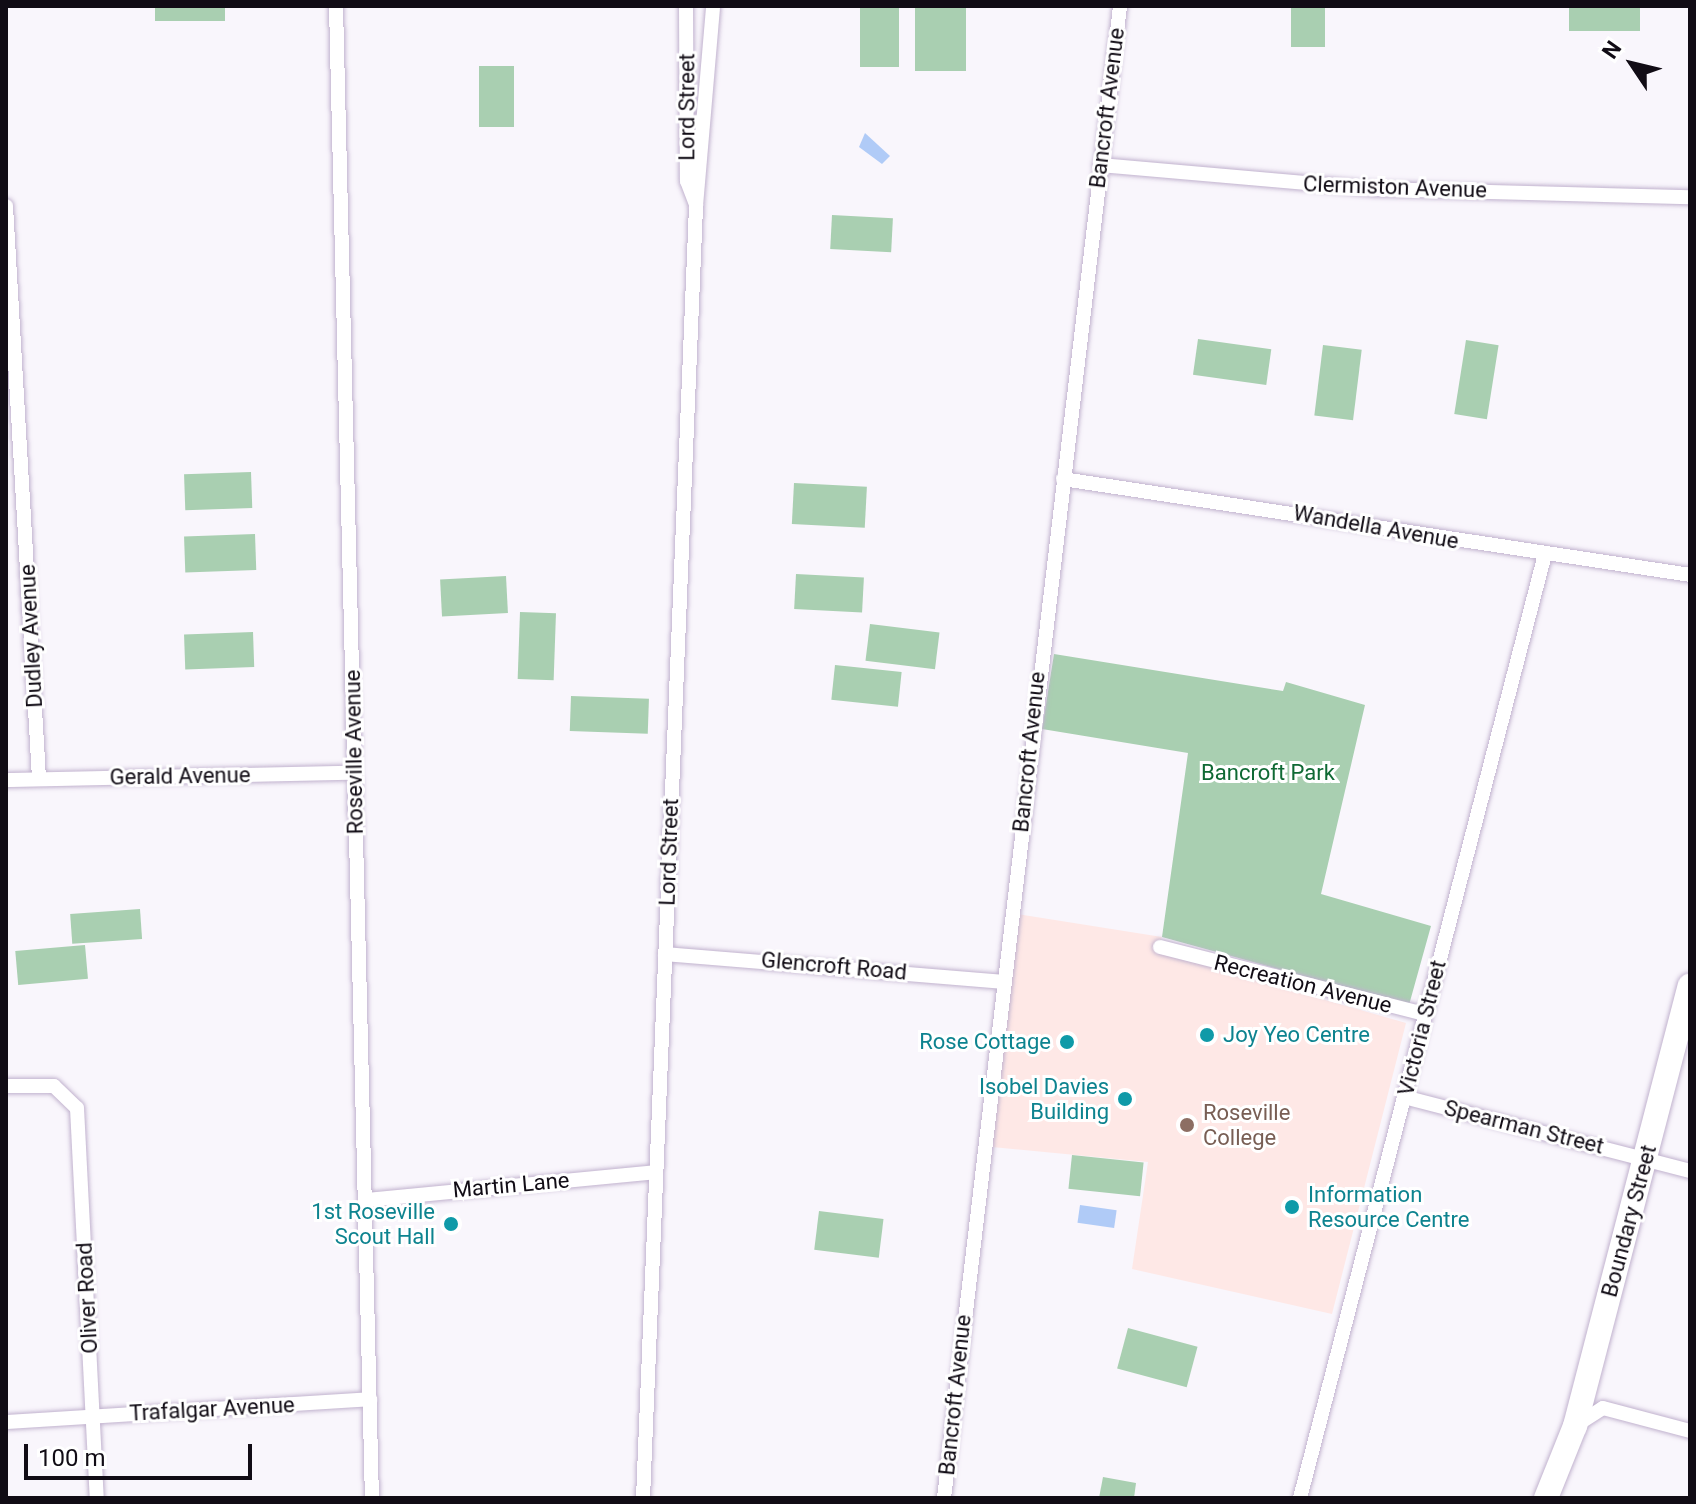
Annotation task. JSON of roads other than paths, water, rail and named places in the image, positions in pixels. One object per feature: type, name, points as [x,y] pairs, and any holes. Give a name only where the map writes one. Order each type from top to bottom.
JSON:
[{"type":"highway","name":"Boundary Street","points":[[1546,1498],[1566,1455],[1575,1426],[1690,986]]},
{"type":"highway","name":"Boundary Street","points":[[1563,1498],[1566,1455]]},
{"type":"street","name":"Roseville Avenue","points":[[336,6],[372,1498]]},
{"type":"street","name":"Lord Street","points":[[686,6],[687,181],[696,206]]},
{"type":"street","name":"Lord Street","points":[[643,1498],[696,206],[713,6]]},
{"type":"street","name":"Bancroft Avenue","points":[[944,1498],[1120,6]]},
{"type":"street","name":"Clermiston Avenue","points":[[1100,165],[1376,189],[1690,197]]},
{"type":"street","name":"Dudley Avenue","points":[[6,206],[13,466],[39,778]]},
{"type":"street","name":"Wandella Avenue","points":[[1063,479],[1544,558],[1690,575]]},
{"type":"street","name":"Victoria Street","points":[[1300,1498],[1544,558]]},
{"type":"street","name":"Gerald Avenue","points":[[6,780],[354,773]]},
{"type":"street","name":"Recreation Avenue","points":[[1160,947],[1425,1014]]},
{"type":"street","name":"Glencroft Road","points":[[665,954],[1004,982]]},
{"type":"street","name":"Oliver Road","points":[[6,1086],[43,1084],[72,1098],[97,1498]]},
{"type":"street","name":"Spearman Street","points":[[1404,1097],[1690,1171]]},
{"type":"street","name":"Martin Lane","points":[[366,1200],[656,1172]]},
{"type":"street","name":"Trafalgar Avenue","points":[[6,1422],[370,1399]]},
{"type":"street","points":[[1575,1426],[1603,1408],[1690,1431]]},
{"type":"water","points":[[865,133],[890,156],[882,164],[859,147]]},
{"type":"water","points":[[1080,1205],[1117,1210],[1114,1228],[1077,1223]]},
{"type":"place","name":"Joy Yeo Centre","points":[[1207,1035]]},
{"type":"place","name":"Rose Cottage","points":[[1067,1042]]},
{"type":"place","name":"Isobel Davies Building","points":[[1125,1099]]},
{"type":"place","name":"Roseville College","points":[[1187,1125]]},
{"type":"place","name":"Information Resource Centre","points":[[1292,1207]]},
{"type":"place","name":"1st Roseville Scout Hall","points":[[451,1224]]},
{"type":"park label","name":"Bancroft Park","points":[[1268,773]]}]
